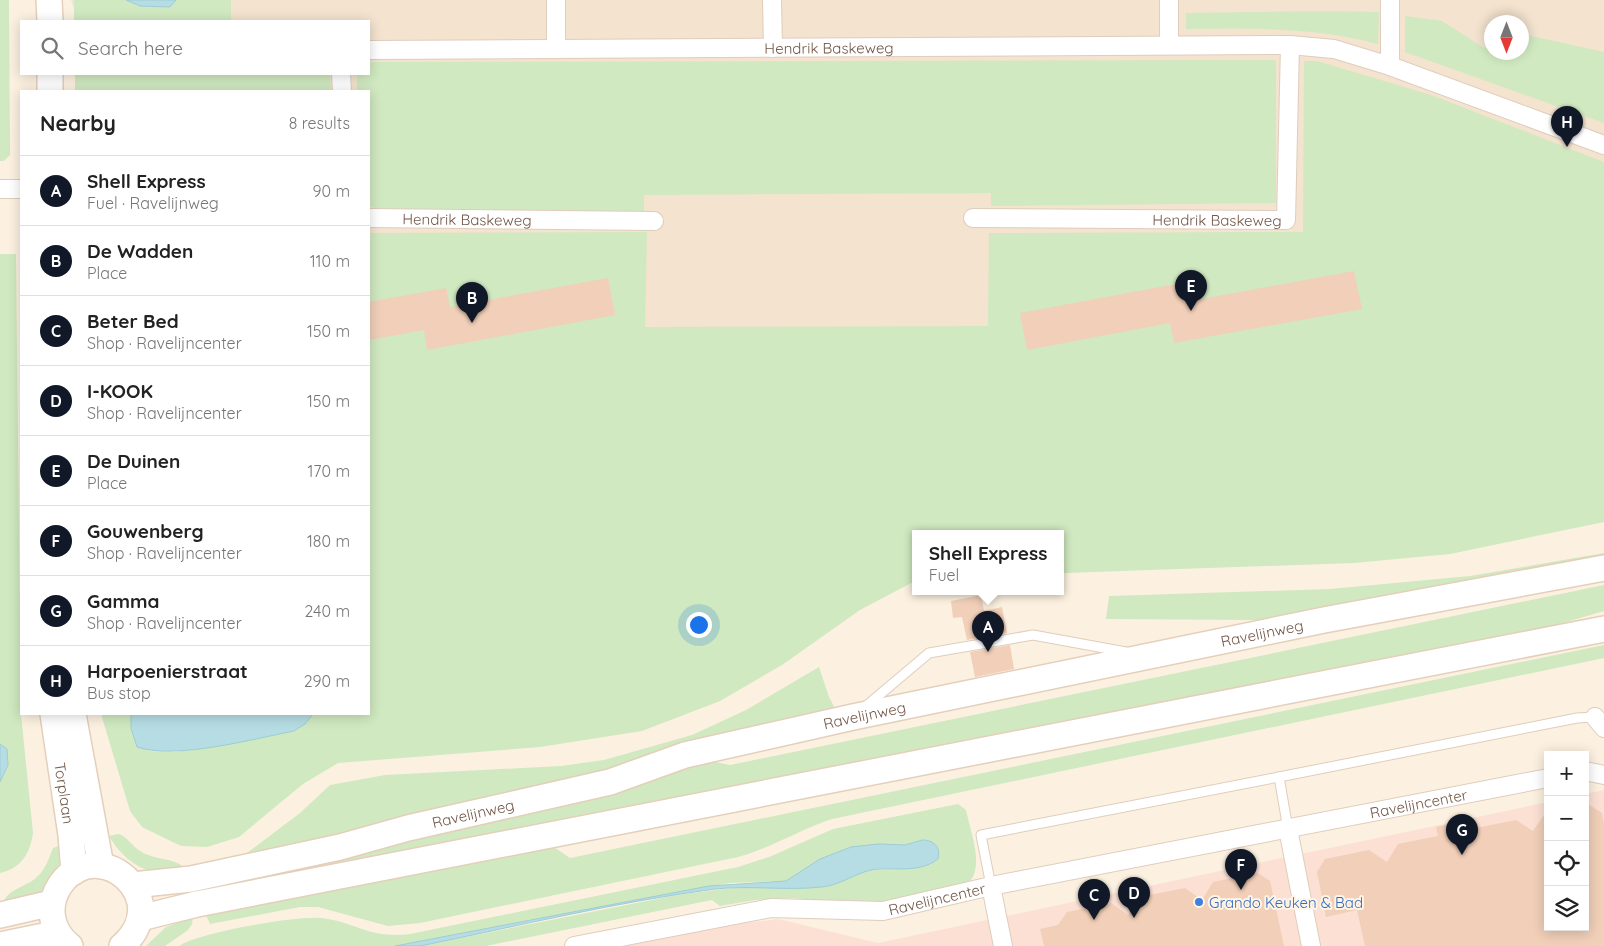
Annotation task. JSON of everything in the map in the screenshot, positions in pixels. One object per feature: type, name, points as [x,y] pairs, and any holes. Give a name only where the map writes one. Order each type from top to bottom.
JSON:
[{"type":"main road","points":[[50,0],[50,20]]},
{"type":"main road","points":[[50,75],[50,90]]},
{"type":"main road","name":"Ravelijnweg","points":[[133,885],[191,879],[340,847],[408,828],[610,782],[685,755],[853,717],[1154,657],[1324,620],[1604,568]]},
{"type":"main road","points":[[140,918],[216,901],[1604,628]]},
{"type":"main road","name":"Torplaan","points":[[53,715],[71,835],[74,872]]},
{"type":"main road","name":"Torplaan","points":[[73,715],[101,866]]},
{"type":"main road","points":[[0,945],[64,940],[52,919],[52,903],[56,891],[63,880],[74,872],[82,868],[101,866],[119,872],[133,885],[140,907],[140,918],[136,930],[122,946]]},
{"type":"main road","points":[[0,915],[52,903]]},
{"type":"street","points":[[556,0],[556,50]]},
{"type":"street","points":[[772,0],[773,48]]},
{"type":"street","points":[[1169,0],[1169,45]]},
{"type":"street","points":[[1390,0],[1390,66]]},
{"type":"street","name":"Hendrik Baskeweg","points":[[370,50],[1290,45],[1334,49],[1390,66],[1604,145]]},
{"type":"street","name":"Hendrik Baskeweg","points":[[973,218],[1286,220],[1290,45]]},
{"type":"street","points":[[341,75],[342,90]]},
{"type":"street","points":[[0,188],[20,188]]},
{"type":"street","name":"Hendrik Baskeweg","points":[[370,218],[654,221]]},
{"type":"street","points":[[1589,772],[1604,775]]},
{"type":"street","name":"Ravelijncenter","points":[[579,946],[771,908],[883,911],[991,886],[1544,779]]},
{"type":"street","points":[[1288,829],[1311,946]]},
{"type":"street","points":[[991,886],[1004,946]]},
{"type":"lane","points":[[853,717],[929,653],[1033,635],[1154,657]]},
{"type":"lane","points":[[991,886],[981,835],[1577,718],[1599,722]]},
{"type":"lane","points":[[1279,777],[1288,829]]},
{"type":"shaded area","points":[[71,0],[1604,0],[1604,182],[1417,392],[370,399],[370,90],[224,90],[101,75],[370,75],[370,20],[78,20]]},
{"type":"shaded area","points":[[1604,790],[1604,946],[624,946],[727,925],[778,919],[878,943],[1544,803],[1544,931],[1589,931],[1589,793]]},
{"type":"green space","points":[[0,0],[9,0],[10,155],[4,161],[0,161]]},
{"type":"green space","points":[[74,0],[126,0],[140,6],[170,7],[176,0],[231,0],[231,20],[74,20]]},
{"type":"green space","points":[[1379,12],[1378,44],[1331,34],[1283,30],[1186,29],[1186,13]]},
{"type":"green space","points":[[1405,16],[1442,21],[1484,47],[1484,60],[1529,60],[1529,36],[1604,52],[1604,123],[1405,52]]},
{"type":"green space","points":[[1276,60],[1276,203],[991,206],[991,193],[644,195],[644,211],[386,213],[370,206],[370,90],[357,90],[357,75],[370,75],[370,62]]},
{"type":"green space","points":[[1304,61],[1317,61],[1431,95],[1604,162],[1604,522],[1450,554],[1354,563],[1066,573],[1064,573],[1064,530],[912,530],[912,583],[860,610],[782,665],[720,701],[642,731],[540,747],[338,763],[303,784],[239,837],[207,847],[181,846],[142,827],[130,811],[101,715],[131,715],[131,728],[150,751],[175,752],[294,731],[305,724],[312,715],[370,715],[370,233],[647,232],[645,327],[988,326],[989,233],[1303,232]]},
{"type":"green space","points":[[75,75],[330,75],[331,90],[75,90]]},
{"type":"green space","points":[[0,254],[16,254],[20,715],[33,833],[30,847],[24,859],[8,871],[0,873],[0,782],[8,765],[7,749],[0,744]]},
{"type":"green space","points":[[1604,553],[1604,559],[1287,623],[1255,620],[1106,619],[1109,596],[1330,589],[1470,576]]},
{"type":"green space","points":[[1604,585],[1604,611],[1532,632],[203,896],[201,884],[711,761],[730,765]]},
{"type":"green space","points":[[1604,645],[1604,658],[832,819],[762,849],[738,857],[420,923],[388,926],[318,907],[300,907],[210,924],[206,915],[314,892],[554,847],[570,858]]},
{"type":"green space","points":[[819,667],[829,697],[837,712],[372,829],[239,859],[300,813],[330,785],[385,775],[561,766],[604,760],[692,735],[746,710]]},
{"type":"green space","points":[[958,804],[966,810],[973,839],[976,860],[973,877],[967,884],[888,902],[856,904],[793,898],[755,900],[720,906],[712,900],[486,946],[420,946],[677,895],[739,887],[821,887],[865,871],[919,867],[922,840],[905,845],[878,844],[851,847],[820,859],[786,881],[730,883],[395,946],[179,946],[205,936],[248,926],[309,918],[333,920],[384,934],[410,934],[738,867],[769,857],[833,829]]},
{"type":"green space","points":[[118,834],[145,854],[176,862],[184,868],[159,872],[141,868],[123,854],[109,836]]},
{"type":"green space","points":[[64,844],[61,860],[55,875],[39,893],[19,901],[4,902],[9,894],[38,876],[53,848]]},
{"type":"green space","points":[[193,917],[192,924],[188,930],[165,946],[146,946],[166,927]]},
{"type":"water","points":[[126,0],[176,0],[170,7],[140,6]]},
{"type":"water","points":[[131,715],[312,715],[305,724],[294,731],[193,750],[153,750],[137,747],[131,728]]},
{"type":"water","points":[[0,744],[7,749],[8,765],[0,782]]},
{"type":"water","points":[[922,840],[930,841],[936,845],[939,855],[938,859],[920,867],[864,872],[827,886],[715,889],[678,894],[604,907],[420,946],[395,946],[709,886],[786,881],[820,859],[851,847],[878,844],[905,845]]},
{"type":"building","points":[[1191,271],[1196,300],[1354,271],[1362,309],[1174,343],[1170,323],[1027,350],[1020,313],[1176,284]]},
{"type":"building","points":[[608,278],[615,315],[427,350],[424,330],[370,340],[370,302],[446,288],[450,307]]},
{"type":"building","points":[[981,595],[984,611],[1002,607],[1007,633],[967,640],[962,617],[953,618],[951,601]]},
{"type":"building","points":[[1010,645],[1014,669],[975,677],[970,652]]},
{"type":"building","points":[[1589,805],[1602,813],[1604,824],[1604,946],[1365,946],[1357,910],[1326,917],[1317,872],[1325,859],[1369,850],[1387,862],[1398,844],[1438,836],[1436,827],[1474,819],[1476,828],[1516,820],[1533,831],[1544,815],[1544,931],[1589,931]]},
{"type":"building","points":[[1258,873],[1270,881],[1284,946],[1044,946],[1040,929],[1058,925],[1067,912],[1111,903],[1128,915],[1140,897],[1185,888],[1202,900],[1213,882]]},
{"type":"place","name":"Harpoenierstraat","points":[[1567,147]]},
{"type":"place","name":"De Duinen","points":[[1191,311]]},
{"type":"place","name":"De Wadden","points":[[472,323]]},
{"type":"place","name":"Shell Express","points":[[988,652]]},
{"type":"place","name":"Gamma","points":[[1462,855]]},
{"type":"place","name":"Gouwenberg","points":[[1241,890]]},
{"type":"place","name":"Grando Keuken & Bad","points":[[1199,902]]},
{"type":"place","name":"I-KOOK","points":[[1134,918]]},
{"type":"place","name":"Beter Bed","points":[[1094,920]]}]
